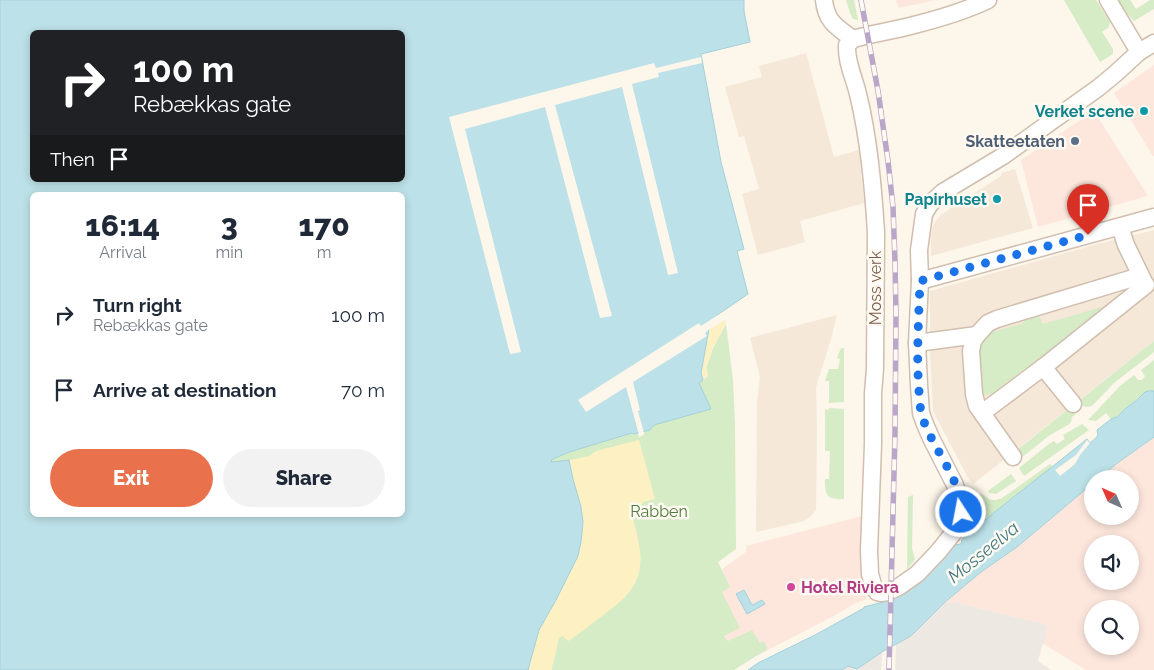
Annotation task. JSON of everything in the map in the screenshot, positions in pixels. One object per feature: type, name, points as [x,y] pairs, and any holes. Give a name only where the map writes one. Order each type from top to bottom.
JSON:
[{"type":"street","points":[[824,0],[828,17],[838,28],[853,39],[913,26],[988,0]]},
{"type":"street","points":[[1108,0],[1139,52]]},
{"type":"street","name":"Moss verk","points":[[853,39],[846,45],[846,56],[858,93],[865,129],[876,232],[875,368],[869,552],[870,574],[874,588],[877,592],[881,593],[900,586],[917,574],[938,552],[956,529],[962,506],[955,485],[925,424],[919,385],[917,344]]},
{"type":"street","points":[[977,335],[917,344],[920,281],[919,250],[924,214],[930,204],[943,192],[1003,156],[1098,88],[1139,52],[1154,43]]},
{"type":"street","points":[[920,281],[1154,217]]},
{"type":"street","points":[[1120,227],[1126,245],[1147,282]]},
{"type":"street","points":[[1013,457],[977,406],[974,394],[971,351],[973,341],[977,335],[988,323],[997,319],[1147,282]]},
{"type":"street","points":[[982,413],[1044,367],[1147,282]]},
{"type":"street","points":[[1044,367],[1073,404]]},
{"type":"shaded area","points":[[896,0],[936,0],[899,8]]},
{"type":"shaded area","points":[[806,53],[834,157],[859,150],[864,203],[800,221],[805,242],[758,255],[742,194],[759,189],[744,136],[739,137],[725,87],[762,77],[759,66]]},
{"type":"shaded area","points":[[1154,65],[1154,156],[1153,156],[1114,93]]},
{"type":"shaded area","points":[[1094,111],[1148,196],[1038,227],[1021,160]]},
{"type":"shaded area","name":"Papirhuset","points":[[1015,169],[1033,228],[931,256],[931,236],[937,219],[1001,176],[1002,173]]},
{"type":"shaded area","points":[[1154,230],[1154,341],[973,484],[933,411],[930,291]]},
{"type":"shaded area","points":[[837,315],[816,387],[816,510],[804,521],[756,532],[757,403],[760,377],[750,338]]},
{"type":"shaded area","points":[[1154,437],[1154,670],[1086,670],[1042,643],[1048,625],[954,602],[945,603],[981,572],[1017,547],[1084,491],[1084,525],[1139,525],[1139,470],[1109,470]]},
{"type":"shaded area","name":"Hotel Riviera","points":[[862,516],[862,574],[867,599],[856,603],[742,665],[708,608],[725,577],[722,569],[746,552],[746,546]]},
{"type":"shaded area","points":[[954,602],[1048,625],[1038,661],[1051,670],[895,670],[896,644],[915,632],[944,603]]},
{"type":"shaded area","points":[[882,652],[881,670],[842,670],[848,666],[857,669]]},
{"type":"green space","points":[[846,0],[854,0],[858,20],[853,19]]},
{"type":"green space","points":[[1064,0],[1096,0],[1110,22],[1109,27],[1102,32],[1113,49],[1113,54],[1100,62]]},
{"type":"green space","points":[[1118,0],[1130,0],[1136,9],[1150,0],[1154,0],[1154,9],[1134,21],[1124,11]]},
{"type":"green space","points":[[1109,305],[1094,318],[1086,321],[1063,339],[1060,344],[1034,365],[1024,369],[992,394],[982,395],[979,393],[983,391],[980,347],[981,340],[985,334],[1021,324],[1037,313],[1043,324]]},
{"type":"green space","name":"Rabben","points":[[726,324],[733,380],[735,423],[736,549],[718,562],[730,587],[722,592],[740,628],[724,636],[728,641],[752,630],[760,643],[764,641],[767,650],[734,670],[528,670],[536,637],[569,460],[551,461],[569,452],[632,433],[638,433],[639,437],[644,435],[644,431],[650,430],[654,425],[710,409],[699,383],[708,376],[706,368],[713,348]]},
{"type":"green space","points":[[1154,341],[1154,352],[1114,383],[1092,406],[1087,407],[1075,404]]},
{"type":"green space","points":[[841,348],[844,348],[844,402],[829,403],[829,381],[825,381],[829,369],[838,369],[840,359],[837,358]]},
{"type":"green space","points":[[1154,360],[1154,391],[1145,392],[1119,415],[1111,419],[1106,413],[1096,421],[1088,420],[1120,386],[1134,375],[1138,380],[1143,379],[1145,376],[1141,370]]},
{"type":"green space","points":[[1072,406],[1081,409],[1072,417],[1071,422],[1050,435],[1021,458],[1016,451]]},
{"type":"green space","points":[[829,408],[844,409],[844,499],[831,498],[828,496],[826,489],[825,479],[829,479],[830,451],[825,451],[825,409],[829,410]]},
{"type":"green space","points":[[1082,424],[1089,430],[1024,476],[1019,468],[1049,444],[1054,441],[1057,444],[1065,439],[1063,435]]},
{"type":"green space","points":[[1050,464],[1053,467],[985,520],[980,513],[978,497],[982,494],[992,500],[1002,498]]},
{"type":"green space","points":[[1011,474],[1016,481],[996,494],[989,493],[988,491]]},
{"type":"green space","points":[[913,495],[912,548],[915,560],[907,569],[908,497]]},
{"type":"sand","points":[[725,320],[726,324],[713,348],[706,368],[708,376],[703,380],[701,373],[708,330]]},
{"type":"sand","points":[[639,440],[655,499],[629,507],[640,555],[639,572],[636,581],[621,601],[581,632],[568,641],[563,636],[559,638],[552,670],[528,670],[539,630],[578,556],[581,542],[583,522],[581,507],[569,460],[589,456],[596,451]]},
{"type":"water","points":[[0,0],[744,0],[744,11],[750,42],[701,54],[721,162],[744,249],[737,251],[748,294],[716,316],[709,329],[701,373],[703,380],[699,383],[711,409],[654,425],[650,430],[632,433],[569,452],[551,461],[569,460],[581,507],[583,522],[581,542],[578,556],[539,630],[528,670],[0,670]]},
{"type":"water","name":"Mosseelva","points":[[1154,391],[1154,437],[1109,470],[1084,470],[1084,491],[1017,547],[981,572],[944,603],[909,637],[857,669],[848,666],[842,670],[748,670],[864,607],[891,600],[917,585],[955,545],[961,544],[962,539],[1087,439],[1090,443],[1098,435],[1097,430],[1111,419],[1117,417],[1145,392]]},
{"type":"water","points":[[744,590],[752,605],[762,600],[765,604],[747,614],[736,594]]},
{"type":"pier","points":[[701,57],[702,63],[658,73],[659,77],[632,84],[678,273],[668,275],[622,87],[555,105],[612,316],[600,318],[545,107],[465,129],[521,352],[510,354],[449,117],[654,63],[656,68]]},
{"type":"pier","points":[[721,313],[722,315],[705,333],[707,336],[633,382],[644,433],[639,435],[626,387],[586,412],[578,400],[699,323],[701,326]]},
{"type":"pier","points":[[1087,440],[1090,443],[1075,464],[1060,476],[1055,470],[1076,455]]},
{"type":"railway","points":[[861,0],[878,91],[893,207],[896,315],[895,434],[889,670]]},
{"type":"place","name":"Verket scene","points":[[1144,111]]},
{"type":"place","name":"Skatteetaten","points":[[1075,141]]},
{"type":"place","name":"Papirhuset","points":[[997,199]]},
{"type":"place","name":"Hotel Riviera","points":[[791,587]]},
{"type":"route","points":[[961,512],[962,506],[955,485],[931,438],[922,413],[917,344],[920,281],[1088,235]]}]
